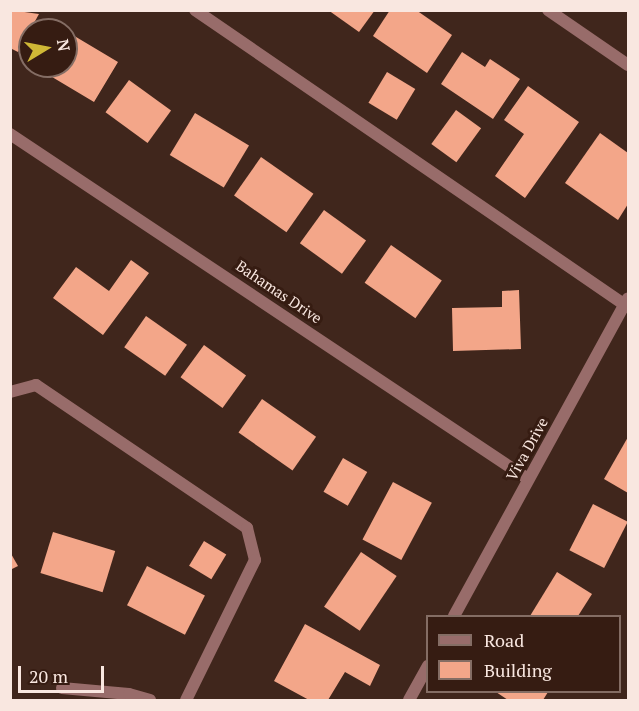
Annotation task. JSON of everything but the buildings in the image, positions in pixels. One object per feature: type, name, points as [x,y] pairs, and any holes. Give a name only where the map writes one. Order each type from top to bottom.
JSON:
[{"type":"street","points":[[195,10],[627,303]]},
{"type":"street","points":[[548,10],[628,65]]},
{"type":"street","name":"Bahamas Drive","points":[[10,134],[528,479]]},
{"type":"street","name":"Viva Drive","points":[[455,615],[627,303]]},
{"type":"street","points":[[10,392],[36,385],[247,528],[255,560],[186,700]]},
{"type":"street","points":[[409,700],[426,670]]},
{"type":"street","points":[[62,688],[129,694],[150,700]]}]
